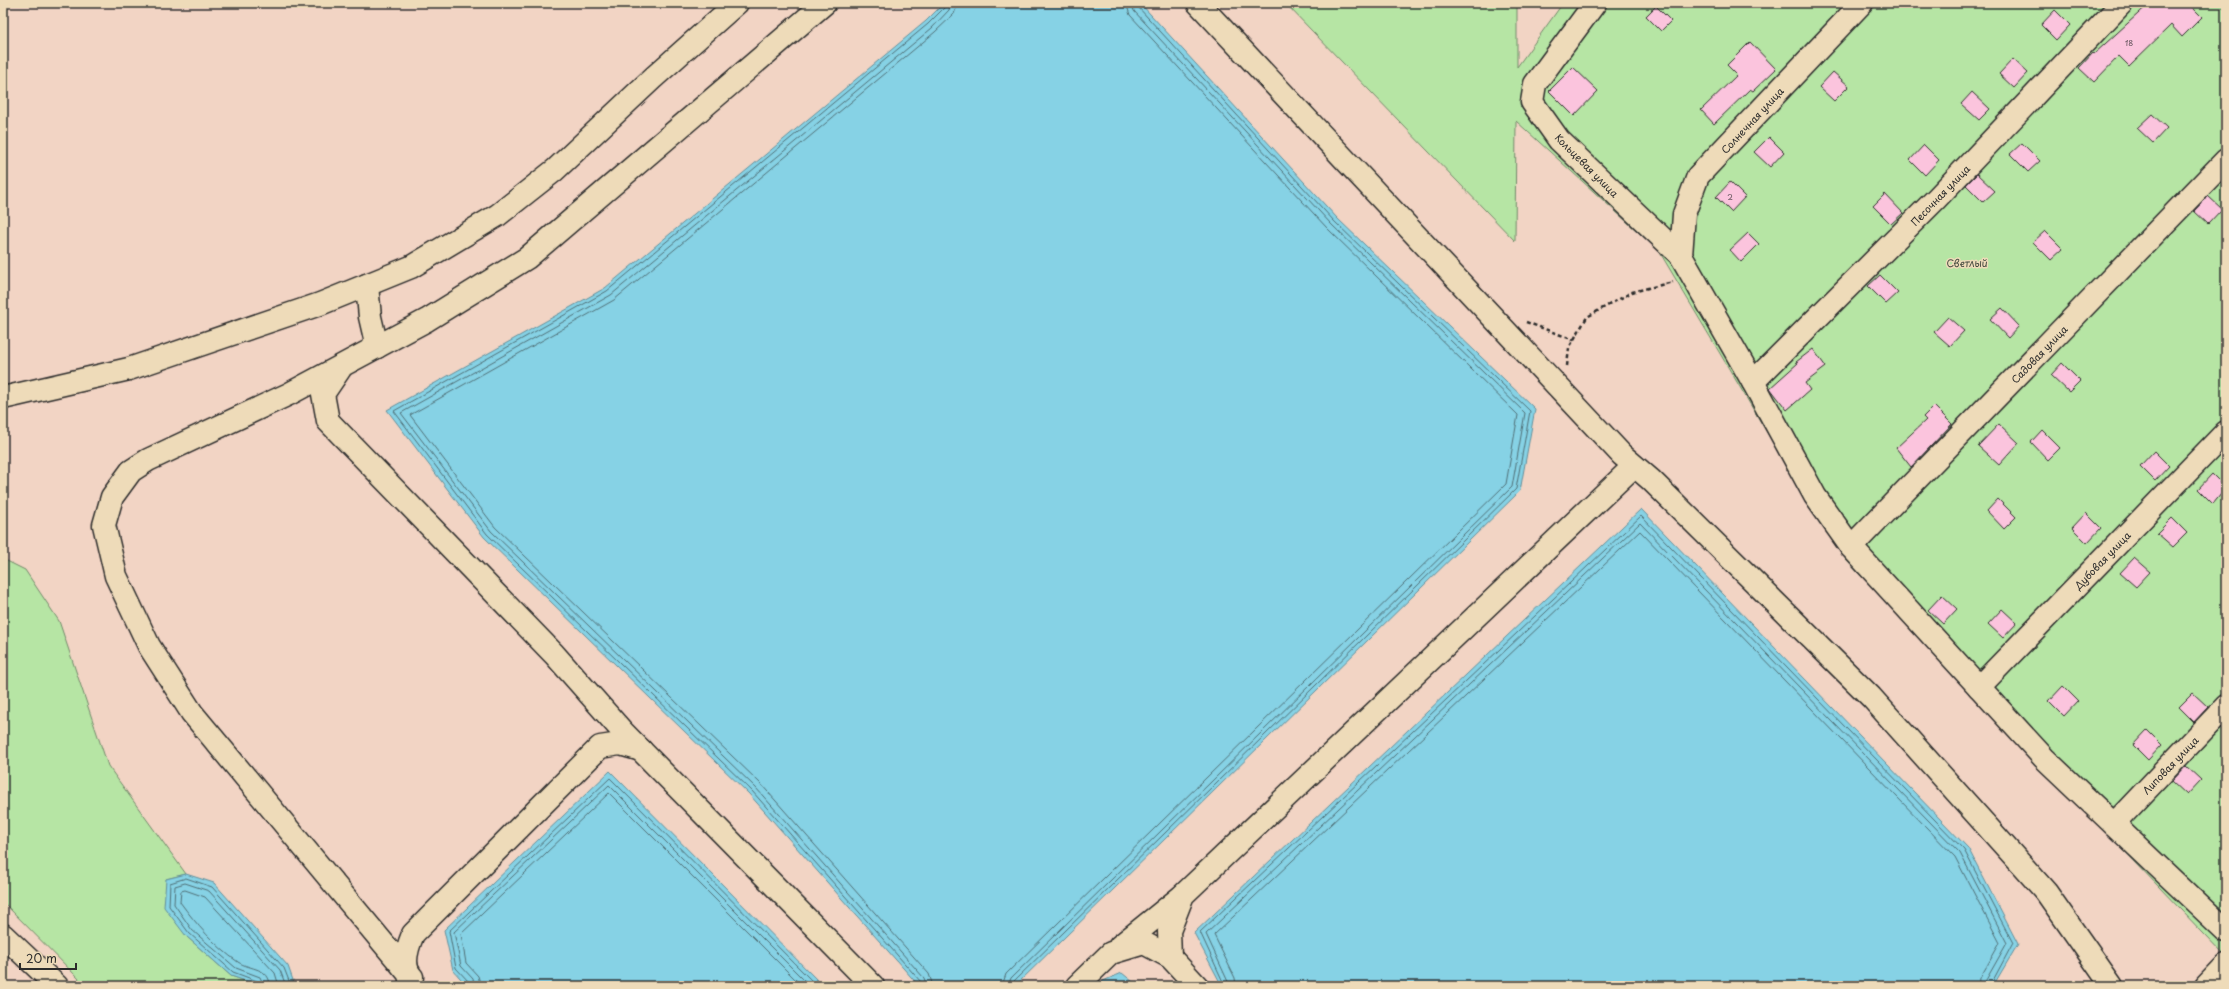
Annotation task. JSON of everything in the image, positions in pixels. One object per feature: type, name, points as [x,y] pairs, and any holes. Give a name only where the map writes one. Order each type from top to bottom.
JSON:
[{"type":"street","points":[[3,398],[129,369],[320,304],[411,267],[498,215],[555,170],[653,78],[738,3]]},
{"type":"street","points":[[414,982],[192,713],[149,646],[116,576],[104,525],[112,497],[130,471],[148,460],[289,394],[427,320],[527,258],[825,3]]},
{"type":"street","points":[[1198,3],[1634,466],[1651,480],[1870,697],[2046,892],[2112,986]]},
{"type":"street","name":"Кольцевая улица","points":[[1595,3],[1535,84],[1532,102],[1560,140],[1681,256],[1753,382],[1815,496],[1851,547],[2044,758],[2226,931]]},
{"type":"street","name":"Солнечная улица","points":[[1681,256],[1684,214],[1698,176],[1862,3]]},
{"type":"street","name":"Песочная улица","points":[[1753,382],[1936,199],[2122,3]]},
{"type":"street","name":"Садовая улица","points":[[1851,547],[2226,160]]},
{"type":"street","points":[[367,285],[370,317],[377,347]]},
{"type":"street","points":[[341,366],[323,394],[328,421],[554,654],[641,750],[873,986]]},
{"type":"street","name":"Дубовая улица","points":[[1979,687],[2226,432]]},
{"type":"street","points":[[1077,986],[1111,953],[1183,895],[1634,466]]},
{"type":"street","points":[[598,703],[603,726],[600,747]]},
{"type":"street","name":"Липовая улица","points":[[2114,824],[2226,706]]},
{"type":"street","points":[[414,982],[406,952],[413,934],[600,747],[620,744],[641,750]]},
{"type":"street","points":[[1170,957],[1169,931],[1183,895]]},
{"type":"street","points":[[3,935],[57,986]]},
{"type":"street","points":[[1111,953],[1144,943],[1170,957],[1197,986]]},
{"type":"street","points":[[2206,986],[2226,965]]},
{"type":"path","points":[[1564,393],[1569,348],[1588,317],[1632,292],[1693,278]]},
{"type":"green space","name":"Светлый","points":[[1285,3],[1517,3],[1517,67],[1563,3],[2226,3],[2226,957],[1846,560],[1800,488],[1659,251],[1516,121],[1515,241]]},
{"type":"green space","points":[[3,559],[25,570],[59,621],[108,766],[186,874],[166,879],[186,936],[231,976],[260,986],[86,986],[3,902]]},
{"type":"water","points":[[944,3],[1140,3],[1337,218],[1535,409],[1520,491],[1015,986],[919,986],[749,794],[484,537],[387,410],[605,288],[926,21]]},
{"type":"water","points":[[1641,509],[1968,848],[2018,944],[1993,986],[1222,986],[1194,933]]},
{"type":"water","points":[[610,771],[823,986],[467,986],[453,970],[444,930]]},
{"type":"water","points":[[186,874],[214,883],[288,966],[295,986],[260,986],[231,976],[186,936],[164,907],[166,879]]},
{"type":"water","points":[[1122,973],[1138,986],[1098,986],[1103,981]]},
{"type":"building","points":[[2150,3],[2188,3],[2202,17],[2182,37],[2171,25],[2129,66],[2119,56],[2094,82],[2079,68],[2093,53],[2094,54]]},
{"type":"building","points":[[1656,6],[1671,21],[1661,31],[1646,16]]},
{"type":"building","points":[[2055,10],[2070,25],[2056,40],[2041,25]]},
{"type":"building","points":[[1750,42],[1776,69],[1753,91],[1750,89],[1714,124],[1701,110],[1737,75],[1727,65]]},
{"type":"building","points":[[2013,59],[2028,73],[2014,88],[1999,74]]},
{"type":"building","points":[[1573,67],[1598,91],[1574,116],[1549,91]]},
{"type":"building","points":[[1833,72],[1849,86],[1834,101],[1819,87]]},
{"type":"building","points":[[1972,92],[1990,109],[1979,120],[1961,104]]},
{"type":"building","points":[[2152,114],[2167,128],[2153,143],[2137,128]]},
{"type":"building","points":[[1769,137],[1784,152],[1770,167],[1754,152]]},
{"type":"building","points":[[2022,143],[2040,161],[2028,172],[2010,154]]},
{"type":"building","points":[[1924,145],[1939,160],[1925,175],[1910,160]]},
{"type":"building","points":[[1977,174],[1995,191],[1983,202],[1966,185]]},
{"type":"building","points":[[1730,182],[1745,197],[1731,212],[1716,197]]},
{"type":"building","points":[[1885,194],[1903,213],[1891,224],[1873,206]]},
{"type":"building","points":[[2208,196],[2222,209],[2208,224],[2194,211]]},
{"type":"building","points":[[2045,231],[2063,249],[2051,260],[2033,242]]},
{"type":"building","points":[[1748,233],[1759,244],[1741,262],[1730,250]]},
{"type":"building","points":[[1880,275],[1898,293],[1886,304],[1868,286]]},
{"type":"building","points":[[2002,308],[2019,326],[2008,338],[1990,319]]},
{"type":"building","points":[[1948,317],[1964,331],[1950,346],[1934,332]]},
{"type":"building","points":[[1813,349],[1826,367],[1805,383],[1810,390],[1787,410],[1770,388],[1798,363],[1796,362]]},
{"type":"building","points":[[2062,363],[2080,381],[2069,392],[2051,375]]},
{"type":"building","points":[[1934,406],[1952,424],[1911,467],[1896,448],[1926,420],[1923,417]]},
{"type":"building","points":[[1999,424],[2019,443],[1999,465],[1978,446]]},
{"type":"building","points":[[2042,430],[2060,448],[2048,460],[2031,442]]},
{"type":"building","points":[[2154,451],[2169,466],[2155,481],[2140,466]]},
{"type":"building","points":[[2212,474],[2226,488],[2213,504],[2198,489]]},
{"type":"building","points":[[1998,499],[2016,517],[2004,529],[1987,511]]},
{"type":"building","points":[[2086,513],[2101,528],[2087,543],[2072,528]]},
{"type":"building","points":[[2172,518],[2187,533],[2173,547],[2157,533]]},
{"type":"building","points":[[2134,558],[2150,572],[2136,587],[2120,573]]},
{"type":"building","points":[[1942,595],[1957,609],[1943,624],[1928,610]]},
{"type":"building","points":[[2002,609],[2017,623],[2003,638],[1988,624]]},
{"type":"building","points":[[2063,686],[2078,701],[2064,716],[2049,701]]},
{"type":"building","points":[[2193,693],[2208,707],[2194,722],[2179,707]]},
{"type":"building","points":[[2147,730],[2162,745],[2148,760],[2133,745]]},
{"type":"building","points":[[2186,766],[2201,780],[2187,795],[2172,781]]}]
